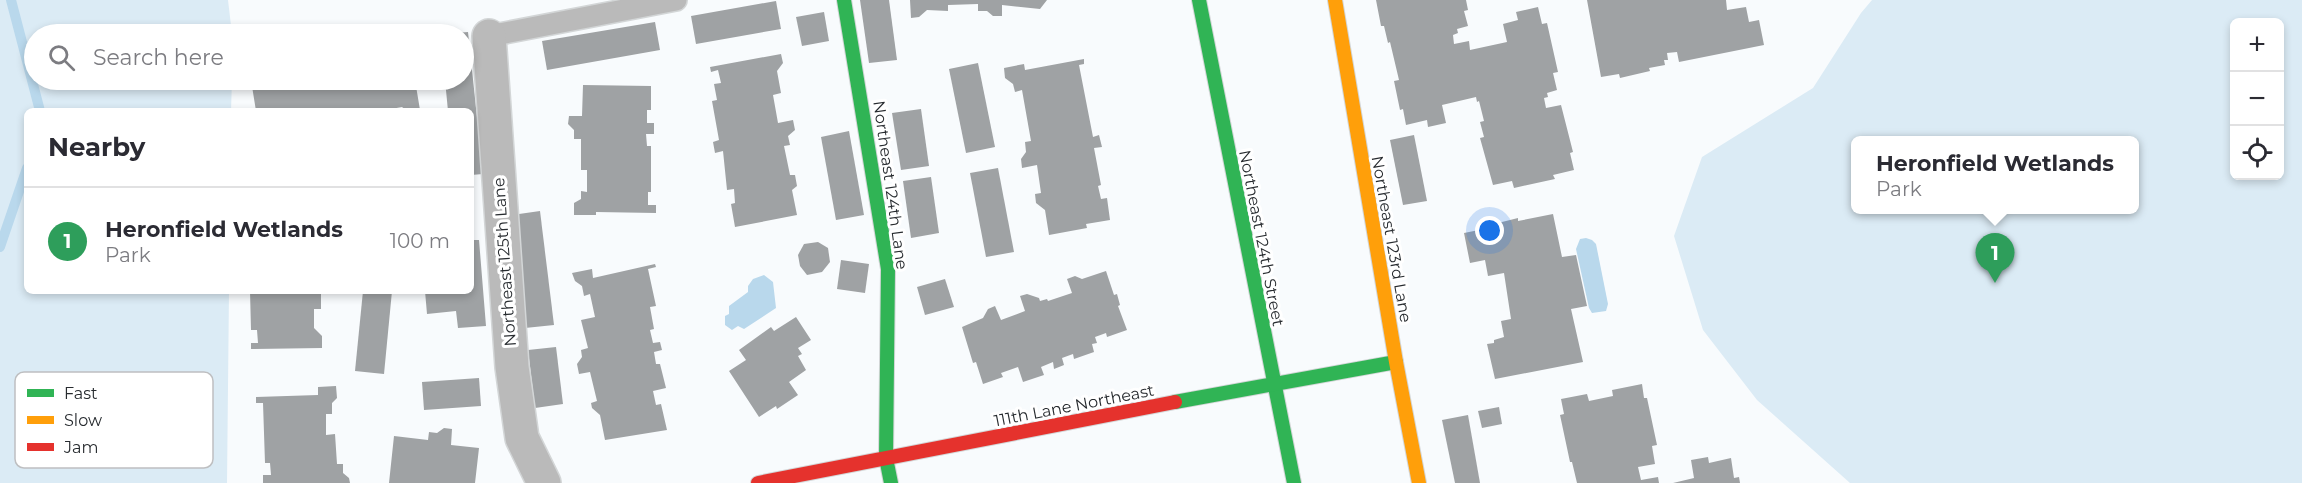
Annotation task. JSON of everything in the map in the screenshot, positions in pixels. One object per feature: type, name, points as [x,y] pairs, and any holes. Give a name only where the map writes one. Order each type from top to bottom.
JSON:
[{"type":"street","name":"Northeast 124th Lane","points":[[844,0],[888,269],[886,458],[891,483]]},
{"type":"street","name":"Northeast 124th Street","points":[[1199,0],[1294,483]]},
{"type":"street","name":"Northeast 123rd Lane","points":[[1335,0],[1396,362],[1419,483]]},
{"type":"street","name":"Northeast 125th Lane","points":[[489,36],[512,367],[522,438],[544,483]]},
{"type":"street","name":"111th Lane Northeast","points":[[758,483],[1273,383],[1396,362]]},
{"type":"lane","points":[[489,36],[676,0]]},
{"type":"shaded area","points":[[0,0],[228,0],[231,24],[24,24],[24,90],[232,90],[231,108],[24,108],[24,294],[229,294],[227,483],[0,483]]},
{"type":"shaded area","points":[[1872,0],[2302,0],[2302,483],[1850,483],[1757,400],[1703,330],[1674,236],[1702,157],[1813,88],[1861,13]]},
{"type":"water","points":[[1586,238],[1596,244],[1608,304],[1606,311],[1592,313],[1589,308],[1576,249],[1580,239]]},
{"type":"water","points":[[764,275],[773,282],[776,308],[744,329],[738,326],[732,330],[725,325],[725,316],[729,314],[729,306],[748,292],[748,286],[753,279]]},
{"type":"building","points":[[860,0],[889,0],[897,60],[869,63]]},
{"type":"building","points":[[910,0],[1047,0],[1040,9],[1002,5],[1002,16],[993,16],[987,11],[978,11],[978,4],[948,5],[948,11],[927,10],[919,17],[911,18]]},
{"type":"building","points":[[1376,0],[1466,0],[1468,10],[1464,11],[1468,26],[1457,29],[1458,33],[1453,35],[1454,44],[1469,41],[1470,50],[1507,42],[1503,24],[1518,20],[1516,12],[1538,7],[1542,24],[1547,23],[1558,72],[1553,73],[1557,90],[1547,93],[1548,97],[1544,98],[1546,108],[1561,105],[1573,152],[1570,153],[1574,170],[1553,175],[1555,179],[1514,188],[1512,181],[1493,185],[1480,138],[1484,137],[1480,122],[1484,121],[1476,97],[1442,105],[1446,123],[1428,127],[1427,120],[1406,125],[1403,109],[1400,110],[1394,81],[1399,80],[1390,42],[1388,43],[1384,26],[1381,26]]},
{"type":"building","points":[[1587,0],[1726,0],[1727,10],[1746,7],[1749,22],[1759,20],[1764,45],[1679,62],[1677,52],[1667,53],[1668,60],[1664,60],[1665,65],[1649,68],[1650,71],[1620,78],[1619,74],[1601,77]]},
{"type":"building","points":[[776,1],[781,29],[696,44],[691,16]]},
{"type":"building","points":[[824,12],[829,41],[802,46],[796,17]]},
{"type":"building","points":[[655,22],[660,50],[547,70],[542,41]]},
{"type":"building","points":[[781,54],[783,63],[777,71],[781,93],[773,95],[778,123],[793,120],[795,130],[788,136],[790,145],[784,146],[790,175],[795,175],[797,186],[792,190],[797,215],[735,227],[731,204],[735,203],[734,189],[727,190],[723,151],[715,153],[713,142],[719,140],[712,101],[717,100],[714,84],[721,83],[718,70],[711,72],[710,67]]},
{"type":"building","points":[[1084,59],[1084,64],[1079,65],[1093,137],[1099,135],[1102,147],[1094,148],[1101,185],[1098,186],[1101,199],[1107,198],[1110,220],[1086,224],[1087,228],[1049,235],[1045,210],[1036,203],[1035,194],[1041,193],[1037,165],[1022,168],[1021,159],[1026,152],[1025,142],[1031,141],[1022,90],[1015,92],[1013,84],[1005,78],[1004,68],[1024,64],[1025,70]]},
{"type":"building","points":[[978,63],[995,147],[966,153],[949,69]]},
{"type":"building","points":[[583,85],[651,86],[651,110],[647,110],[647,123],[654,123],[654,134],[646,134],[647,146],[651,146],[651,192],[648,192],[648,205],[656,205],[656,213],[596,212],[596,215],[574,215],[574,203],[581,199],[581,191],[587,192],[587,170],[581,170],[581,139],[574,139],[574,130],[568,124],[569,116],[582,116]]},
{"type":"building","points":[[474,89],[483,174],[474,175],[474,108],[448,108],[446,90]]},
{"type":"building","points":[[253,90],[417,90],[420,108],[402,107],[256,108]]},
{"type":"building","points":[[921,109],[929,166],[901,170],[892,113]]},
{"type":"building","points":[[849,131],[864,215],[836,220],[821,137]]},
{"type":"building","points":[[1414,135],[1427,201],[1403,205],[1390,140]]},
{"type":"building","points":[[998,168],[1014,252],[986,257],[970,173]]},
{"type":"building","points":[[931,177],[939,233],[911,238],[903,181]]},
{"type":"building","points":[[540,211],[554,325],[525,328],[512,215]]},
{"type":"building","points":[[1553,214],[1562,257],[1576,255],[1587,306],[1571,309],[1583,362],[1495,379],[1487,344],[1504,337],[1501,321],[1511,319],[1504,273],[1488,276],[1485,260],[1470,263],[1464,233],[1494,227],[1494,224],[1518,218],[1518,221]]},
{"type":"building","points":[[474,240],[479,240],[486,326],[458,328],[456,311],[427,314],[425,294],[474,294]]},
{"type":"building","points":[[818,242],[828,248],[830,262],[822,272],[807,275],[800,266],[798,255],[804,244]]},
{"type":"building","points":[[841,260],[869,264],[865,293],[837,289]]},
{"type":"building","points":[[655,264],[656,267],[648,269],[656,306],[650,307],[654,329],[650,330],[653,343],[660,342],[662,350],[654,352],[656,364],[660,364],[666,388],[653,391],[656,405],[661,404],[667,430],[605,440],[600,415],[592,408],[591,403],[597,401],[590,372],[579,374],[577,364],[582,357],[581,350],[588,348],[581,320],[595,317],[590,294],[584,296],[582,286],[575,281],[572,273],[592,269],[593,278]]},
{"type":"building","points":[[1106,271],[1114,295],[1117,294],[1120,305],[1118,306],[1127,330],[1107,337],[1106,333],[1095,337],[1097,343],[1092,344],[1094,352],[1074,359],[1073,354],[1062,358],[1064,365],[1054,369],[1053,362],[1041,367],[1044,375],[1023,382],[1018,367],[1001,373],[1003,377],[983,384],[976,362],[973,363],[962,327],[983,318],[988,309],[995,306],[1001,320],[1025,311],[1020,296],[1027,294],[1039,298],[1040,301],[1047,299],[1048,301],[1072,293],[1067,279],[1075,276],[1082,279]]},
{"type":"building","points":[[945,279],[954,307],[925,315],[917,287]]},
{"type":"building","points":[[250,294],[321,294],[321,309],[314,309],[314,328],[322,336],[322,348],[251,349],[251,343],[258,343],[257,330],[251,330]]},
{"type":"building","points":[[363,294],[392,294],[384,374],[355,371]]},
{"type":"building","points":[[796,317],[811,340],[798,348],[802,354],[798,356],[806,370],[789,382],[798,395],[777,409],[776,406],[759,417],[729,371],[746,360],[739,350],[771,327],[774,331]]},
{"type":"building","points":[[556,347],[563,404],[535,408],[528,350]]},
{"type":"building","points":[[479,378],[481,406],[424,410],[422,382]]},
{"type":"building","points":[[1642,384],[1657,445],[1652,446],[1655,464],[1638,467],[1641,480],[1658,477],[1659,483],[1577,483],[1560,415],[1564,414],[1561,399],[1587,394],[1589,401],[1613,396],[1612,390]]},
{"type":"building","points":[[336,386],[337,398],[332,403],[332,414],[326,414],[326,435],[335,434],[337,464],[343,464],[343,473],[349,478],[350,483],[263,483],[263,475],[271,475],[270,463],[265,463],[263,403],[256,403],[256,397],[318,395],[318,387]]},
{"type":"building","points":[[1499,407],[1502,424],[1482,428],[1478,411]]},
{"type":"building","points":[[1468,415],[1480,483],[1455,483],[1442,420]]},
{"type":"building","points":[[444,428],[452,429],[451,445],[479,448],[475,483],[389,483],[394,436],[428,440],[429,432],[437,433]]},
{"type":"building","points":[[1708,457],[1709,463],[1731,458],[1734,478],[1739,477],[1740,483],[1673,483],[1694,478],[1691,460]]},
{"type":"waterway","points":[[11,0],[24,50]]},
{"type":"waterway","points":[[35,90],[39,108]]},
{"type":"waterway","points":[[0,247],[24,177]]},
{"type":"traffic: fast","points":[[844,0],[888,269],[886,458],[891,483]]},
{"type":"traffic: fast","points":[[1199,0],[1294,483]]},
{"type":"traffic: fast","points":[[1175,402],[1396,362]]},
{"type":"traffic: slow","points":[[1335,0],[1396,362],[1419,483]]},
{"type":"traffic: jam","points":[[758,483],[1175,402]]},
{"type":"place","name":"Heronfield Wetlands","points":[[1995,283]]}]
